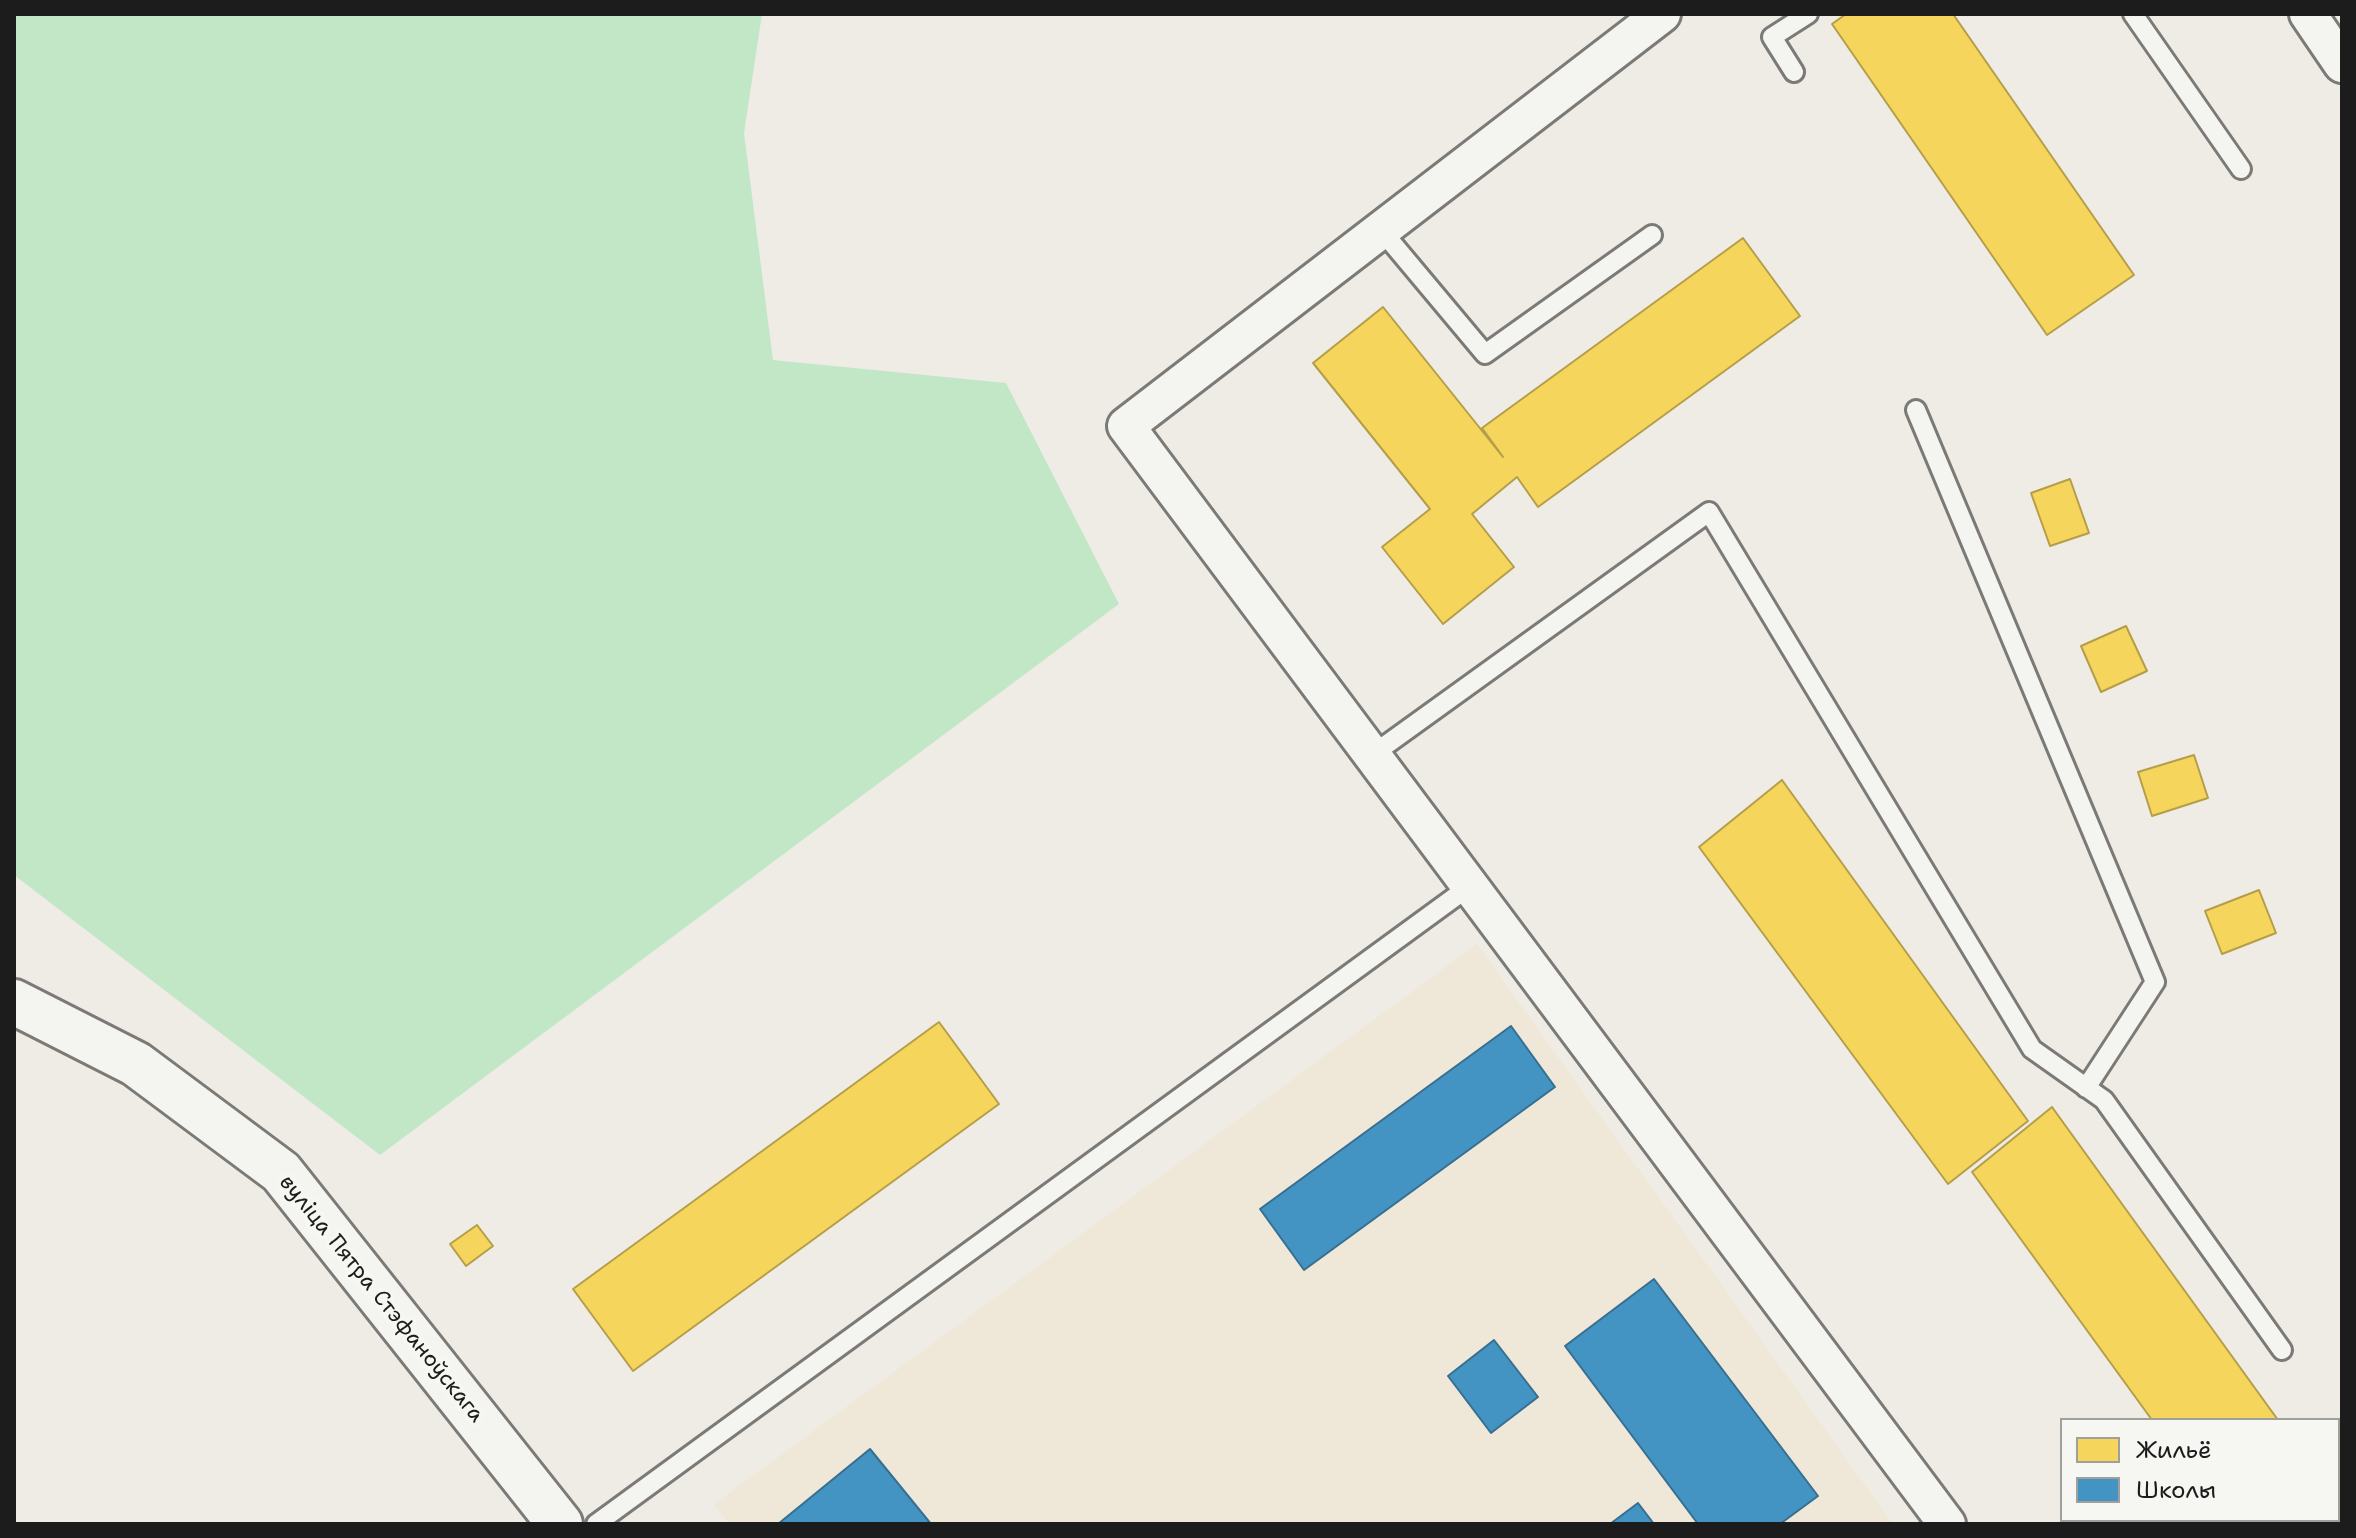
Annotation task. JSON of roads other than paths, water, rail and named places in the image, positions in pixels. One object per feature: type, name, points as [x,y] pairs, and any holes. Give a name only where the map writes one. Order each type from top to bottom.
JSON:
[{"type":"street","points":[[1662,14],[1126,426],[1947,1524]]},
{"type":"street","points":[[2308,14],[2342,64]]},
{"type":"street","name":"вуліца Пятра Стэфаноўскага","points":[[14,1002],[136,1064],[281,1172],[560,1524]]},
{"type":"lane","points":[[1794,72],[1772,37],[1808,14]]},
{"type":"lane","points":[[2133,14],[2241,169]]},
{"type":"lane","points":[[1382,231],[1485,354],[1652,235]]},
{"type":"lane","points":[[1916,410],[2155,982],[2086,1088]]},
{"type":"lane","points":[[1372,755],[1709,512],[2032,1049],[2104,1100],[2282,1350]]},
{"type":"lane","points":[[596,1524],[1470,886]]}]
